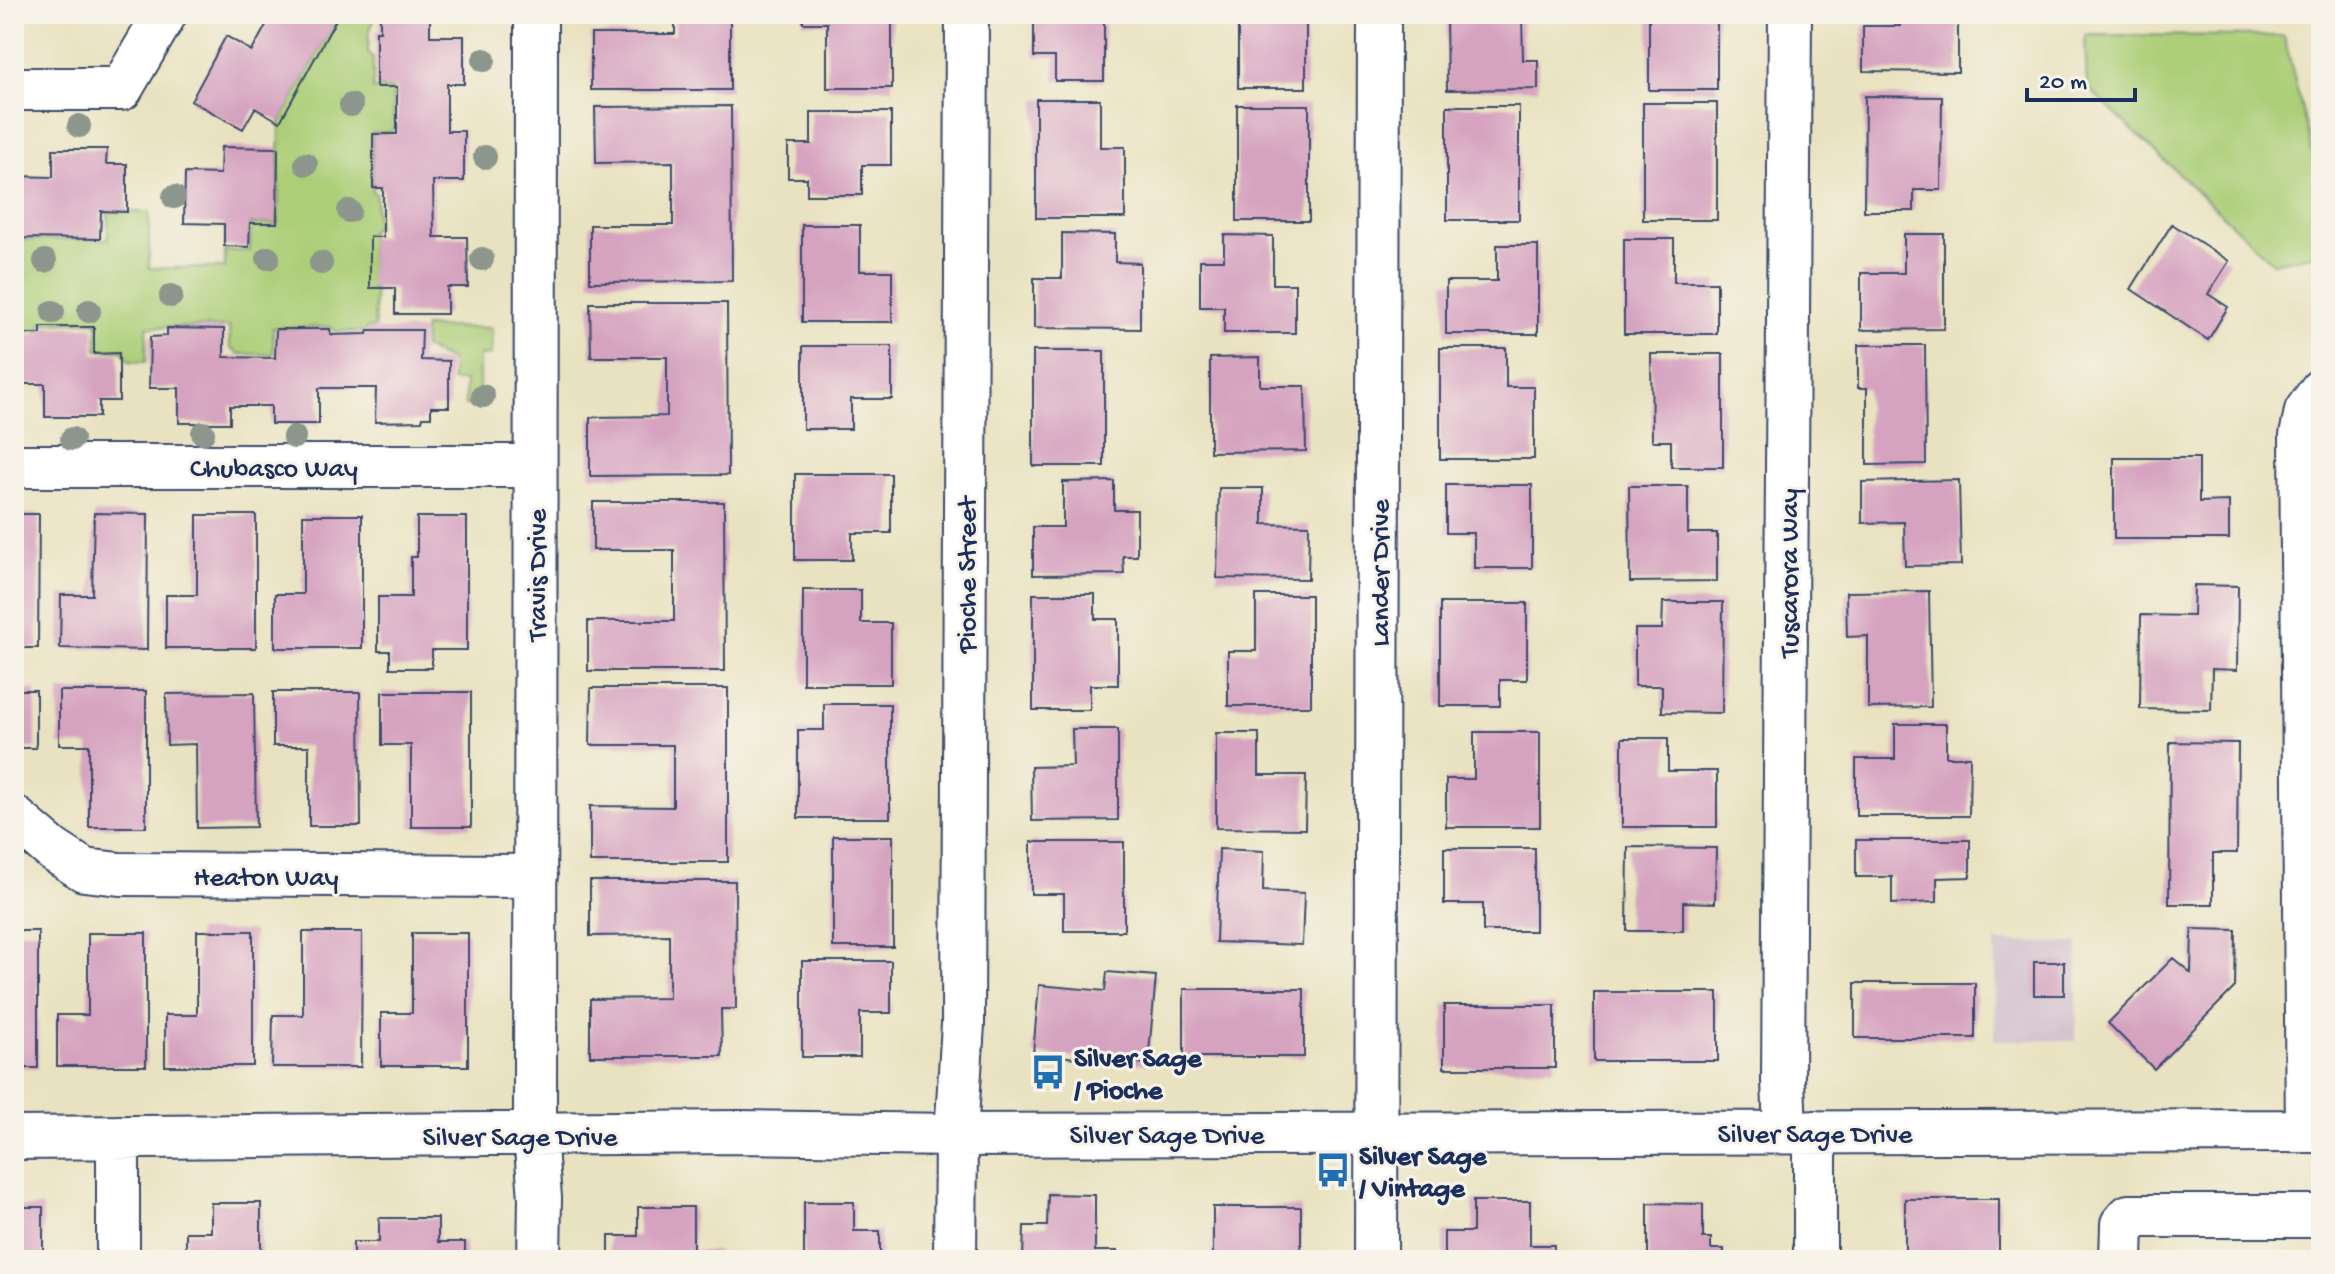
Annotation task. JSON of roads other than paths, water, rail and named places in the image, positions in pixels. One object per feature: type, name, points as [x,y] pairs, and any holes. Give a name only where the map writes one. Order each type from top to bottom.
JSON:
[{"type":"street","points":[[14,89],[121,89],[165,14]]},
{"type":"street","name":"Travis Drive","points":[[536,14],[535,1135],[540,1198],[539,1260]]},
{"type":"street","name":"Pioche Street","points":[[955,1260],[956,1135],[963,1009],[967,14]]},
{"type":"street","name":"Lander Drive","points":[[1376,1260],[1379,14]]},
{"type":"street","name":"Tuscarora Way","points":[[1790,14],[1783,1080],[1800,1132],[1815,1260]]},
{"type":"street","points":[[2314,1131],[2301,436],[2306,411],[2321,390]]},
{"type":"street","name":"Chubasco Way","points":[[14,466],[535,466]]},
{"type":"street","name":"Heaton Way","points":[[14,817],[53,850],[84,870],[120,874],[536,876]]},
{"type":"street","name":"Silver Sage Drive","points":[[14,1138],[740,1132],[956,1135],[2314,1131]]},
{"type":"street","points":[[118,1137],[118,1260]]},
{"type":"street","points":[[2121,1260],[2122,1224],[2129,1216],[2321,1216]]},
{"type":"place","name":"Silver Sage / Pioche","points":[[1048,1072]]},
{"type":"place","name":"Silver Sage / Vintage","points":[[1333,1170]]}]
